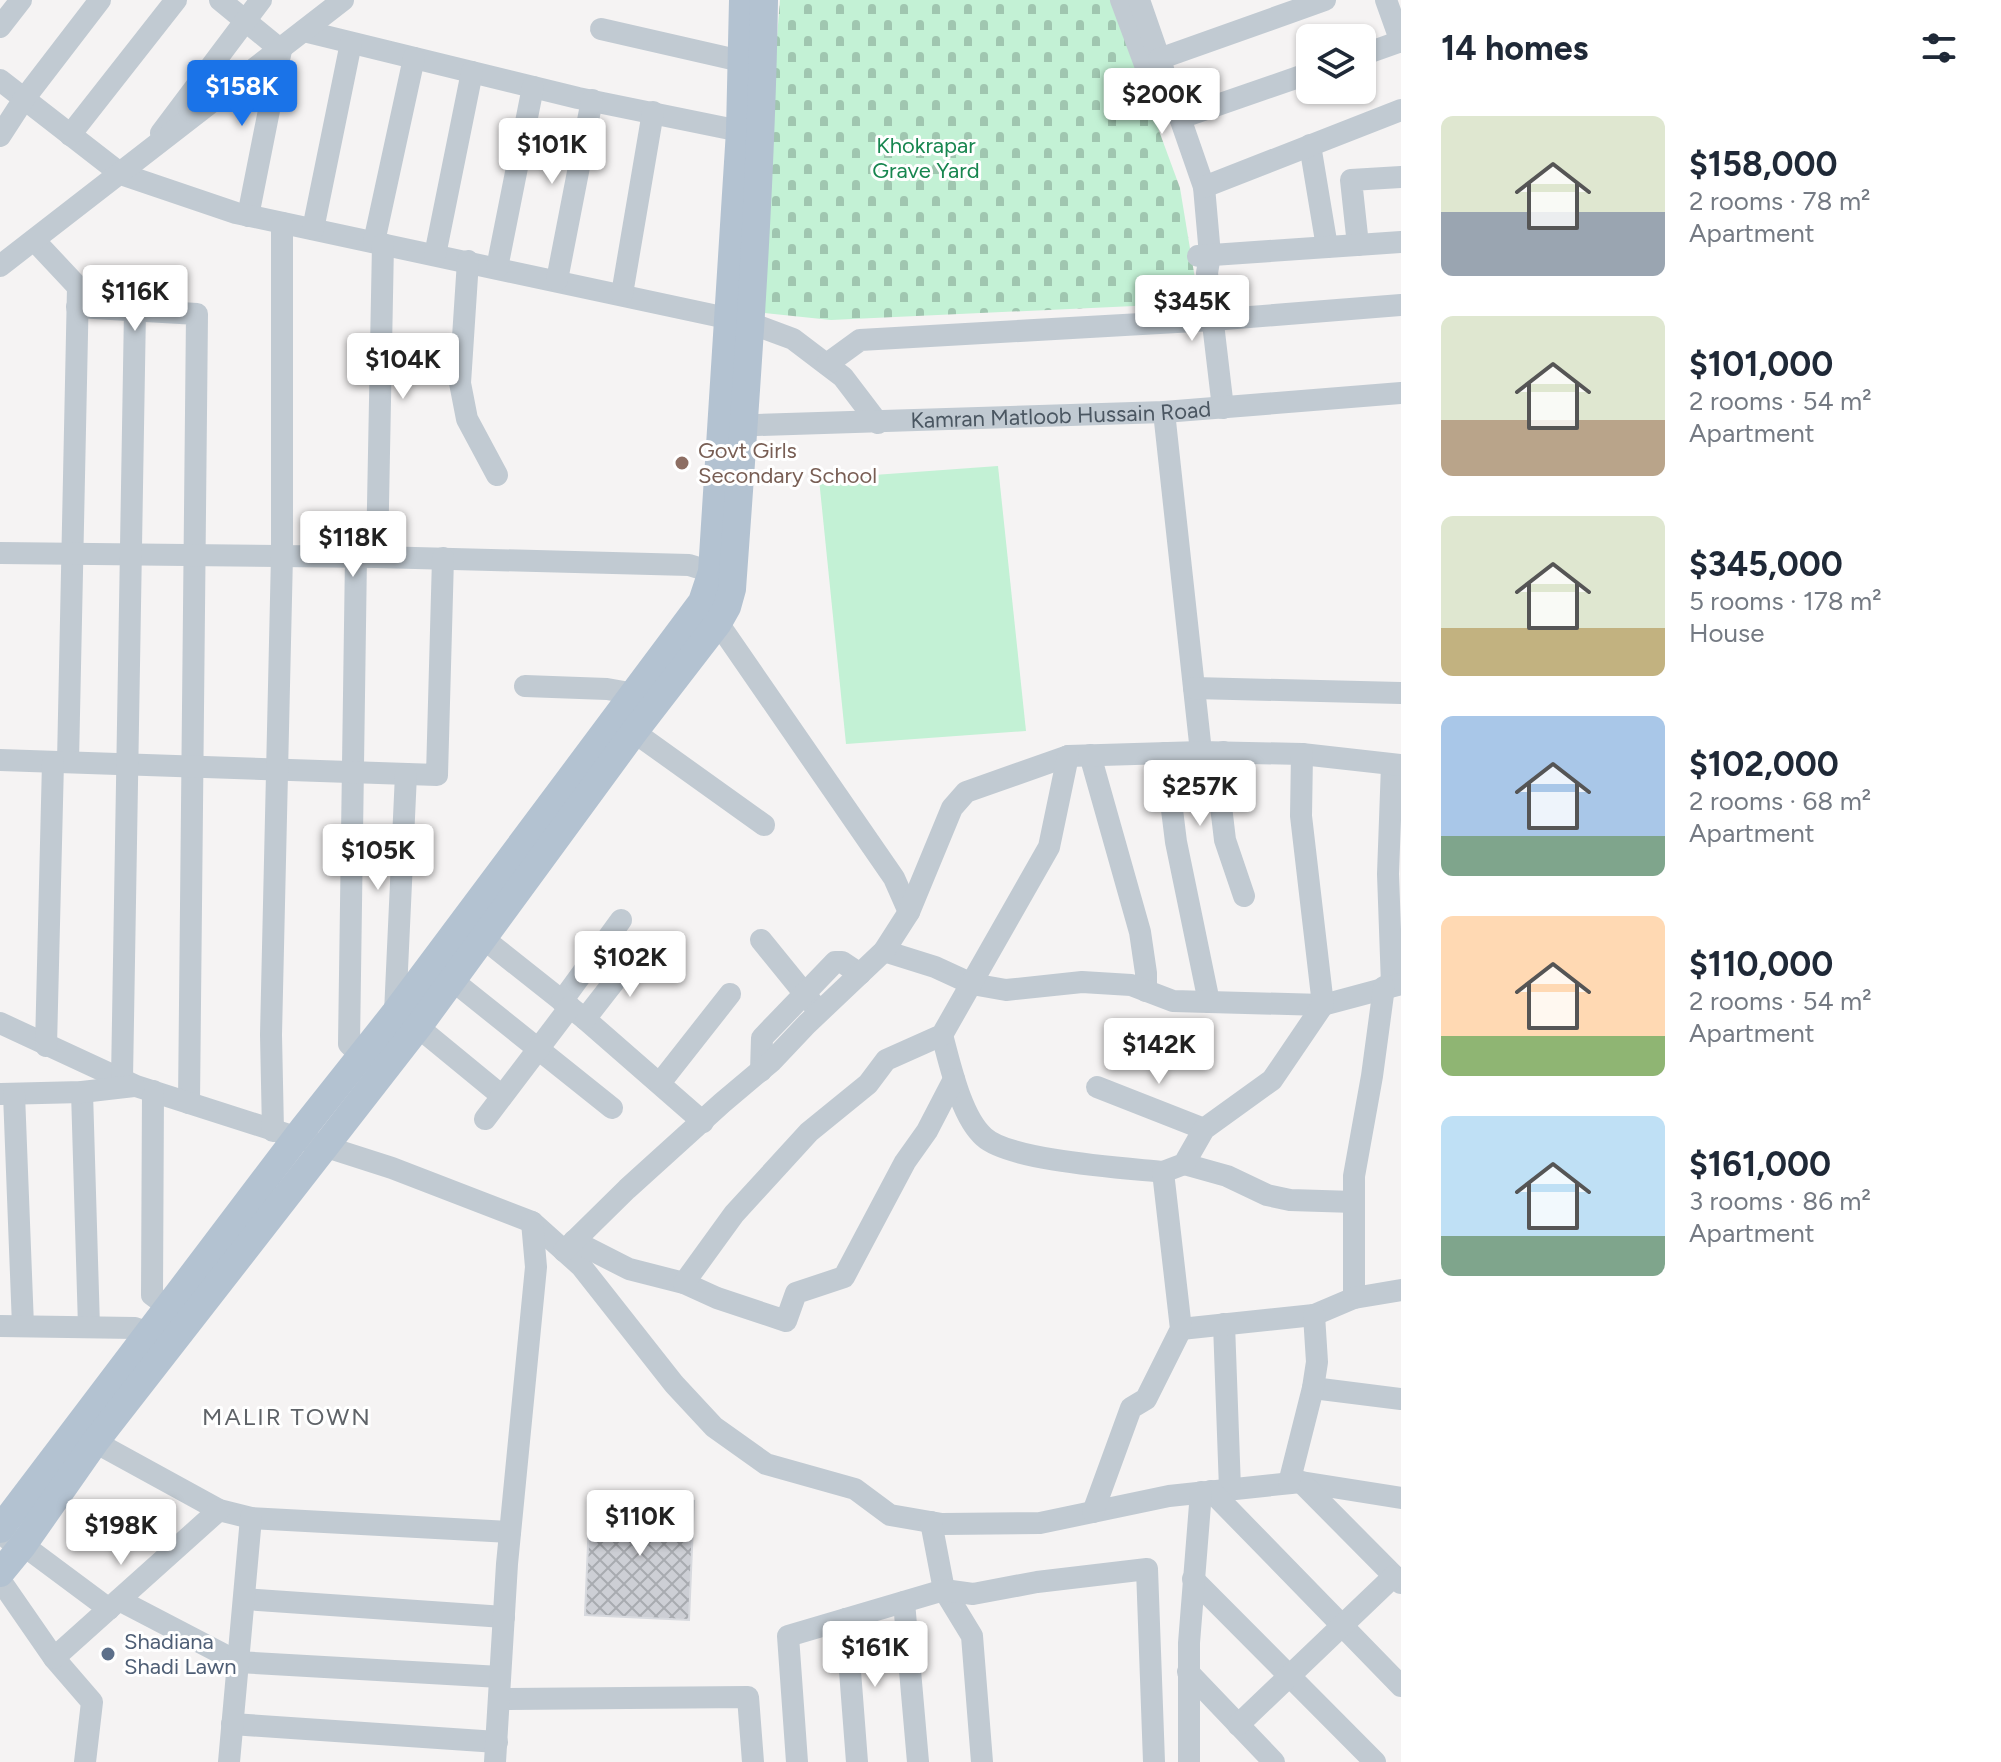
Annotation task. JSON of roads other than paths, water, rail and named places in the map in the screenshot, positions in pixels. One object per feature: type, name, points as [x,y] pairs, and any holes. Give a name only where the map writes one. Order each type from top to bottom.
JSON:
[{"type":"main road","points":[[8,1537],[95,1442],[327,1146],[406,1020],[585,779],[634,732],[727,607],[732,589],[743,0]]},
{"type":"main road","points":[[739,320],[762,130],[764,0]]},
{"type":"main road","points":[[0,1573],[8,1537],[285,1134],[361,1056],[452,980],[484,939],[635,694],[702,602],[712,572],[733,426]]},
{"type":"street","points":[[0,27],[21,0]]},
{"type":"street","points":[[0,136],[24,99],[100,0]]},
{"type":"street","points":[[70,135],[176,0]]},
{"type":"street","points":[[220,0],[281,50]]},
{"type":"street","points":[[142,159],[261,0]]},
{"type":"street","points":[[0,266],[142,159],[343,0]]},
{"type":"street","points":[[1121,0],[1189,183],[1204,261],[1223,408]]},
{"type":"street","points":[[1139,0],[1204,187],[1204,261]]},
{"type":"street","points":[[1159,59],[1325,0]]},
{"type":"street","points":[[1376,50],[1401,42],[1386,0]]},
{"type":"street","points":[[601,29],[741,61]]},
{"type":"street","points":[[304,31],[533,87],[740,131]]},
{"type":"street","points":[[313,229],[351,43]]},
{"type":"street","points":[[248,216],[281,50]]},
{"type":"street","points":[[361,1056],[349,1044],[353,771],[366,557],[379,243],[414,58]]},
{"type":"street","points":[[435,255],[472,72]]},
{"type":"street","points":[[1180,118],[1296,78]]},
{"type":"street","points":[[0,80],[121,174],[248,216],[739,320],[793,339],[843,377],[878,423]]},
{"type":"street","points":[[497,268],[533,87]]},
{"type":"street","points":[[557,280],[592,100]]},
{"type":"street","points":[[1204,187],[1401,110]]},
{"type":"street","points":[[622,294],[653,112]]},
{"type":"street","points":[[1310,145],[1327,247]]},
{"type":"street","points":[[1358,245],[1351,180],[1401,177]]},
{"type":"street","points":[[282,223],[282,555],[271,1035],[285,1134]]},
{"type":"street","points":[[34,240],[78,287],[72,554],[46,1046]]},
{"type":"street","points":[[1204,261],[1401,242]]},
{"type":"street","points":[[468,261],[460,383],[467,419],[497,475]]},
{"type":"street","points":[[827,364],[860,340],[1212,320],[1401,305]]},
{"type":"street","points":[[77,307],[197,314],[189,1103]]},
{"type":"street","points":[[135,310],[128,764],[137,1085],[152,1295],[167,1306]]},
{"type":"street","name":"Kamran Matloob Hussain Road","points":[[733,426],[1164,412],[1401,393]]},
{"type":"street","points":[[1164,412],[1194,688],[1212,752],[1225,840],[1244,896]]},
{"type":"street","points":[[0,553],[443,558],[689,565],[712,572]]},
{"type":"street","points":[[0,760],[437,775],[443,558]]},
{"type":"street","points":[[718,623],[894,878],[909,912]]},
{"type":"street","points":[[525,686],[607,689],[635,694]]},
{"type":"street","points":[[1194,688],[1401,693]]},
{"type":"street","points":[[634,732],[764,825]]},
{"type":"street","points":[[569,1246],[627,1189],[761,1071],[884,951],[909,912],[952,808],[966,792],[1079,755],[1212,752],[1302,754],[1396,765],[1388,874],[1392,985],[1354,1176],[1354,1298]]},
{"type":"street","points":[[1165,753],[1176,842],[1209,1002]]},
{"type":"street","points":[[1093,1512],[1131,1408],[1146,1399],[1181,1329],[1177,1272],[1169,1229],[1174,1168],[1204,1129],[1272,1080],[1323,1005],[1301,816],[1302,754]]},
{"type":"street","points":[[684,1283],[734,1214],[809,1132],[868,1084],[886,1060],[942,1035],[1049,847],[1079,755]]},
{"type":"street","points":[[1079,755],[1140,932],[1146,991]]},
{"type":"street","points":[[406,774],[406,1020],[502,1096]]},
{"type":"street","points":[[572,1009],[621,920]]},
{"type":"street","points":[[484,939],[572,1009],[703,1122]]},
{"type":"street","points":[[761,940],[819,1012]]},
{"type":"street","points":[[485,1119],[537,1049],[572,1009],[638,951]]},
{"type":"street","points":[[884,951],[935,967],[972,984],[1006,990],[1082,982],[1131,985],[1173,1001],[1323,1005],[1392,985]]},
{"type":"street","points":[[761,1071],[762,1038],[835,962],[842,962],[860,974]]},
{"type":"street","points":[[452,980],[612,1108]]},
{"type":"street","points":[[660,1083],[730,994]]},
{"type":"street","points":[[0,1023],[137,1085],[392,1168],[532,1222],[569,1246],[629,1269],[684,1283],[717,1298],[786,1321],[796,1293],[844,1277],[905,1162],[927,1131],[954,1079]]},
{"type":"street","points":[[942,1035],[965,1108],[984,1137],[1011,1151],[1077,1163],[1174,1168],[1227,1176],[1267,1195],[1290,1200],[1354,1202]]},
{"type":"street","points":[[23,1326],[7,1094],[82,1092],[137,1085]]},
{"type":"street","points":[[1097,1087],[1204,1129]]},
{"type":"street","points":[[82,1092],[89,1327]]},
{"type":"street","points":[[232,1724],[496,1752],[510,1532],[536,1267],[532,1222]]},
{"type":"street","points":[[569,1246],[581,1266],[674,1384],[714,1427],[766,1464],[855,1489],[890,1515],[942,1524],[1040,1523],[1169,1496],[1295,1482],[1401,1498]]},
{"type":"street","points":[[1181,1329],[1314,1315],[1354,1298],[1401,1290]]},
{"type":"street","points":[[1295,1482],[1317,1362],[1314,1315]]},
{"type":"street","points":[[1189,1762],[1188,1672],[1193,1579],[1214,1491],[1224,1324]]},
{"type":"street","points":[[0,1326],[135,1328],[149,1333]]},
{"type":"street","points":[[1313,1388],[1401,1399]]},
{"type":"street","points":[[95,1442],[219,1510],[251,1518],[510,1532]]},
{"type":"street","points":[[1238,1725],[1342,1623],[1397,1580],[1295,1482]]},
{"type":"street","points":[[1214,1491],[1401,1686]]},
{"type":"street","points":[[54,1658],[219,1510]]},
{"type":"street","points":[[229,1762],[251,1518]]},
{"type":"street","points":[[931,1522],[944,1590],[972,1636],[982,1762]]},
{"type":"street","points":[[8,1537],[114,1604],[238,1662],[500,1688],[748,1697],[753,1762]]},
{"type":"street","points":[[797,1762],[788,1636],[944,1590],[973,1594],[1037,1582],[1147,1569],[1154,1762]]},
{"type":"street","points":[[1193,1579],[1375,1762]]},
{"type":"street","points":[[0,1580],[54,1658],[92,1702],[85,1762]]},
{"type":"street","points":[[244,1599],[504,1617]]},
{"type":"street","points":[[904,1602],[918,1762]]},
{"type":"street","points":[[846,1619],[857,1762]]},
{"type":"street","points":[[1188,1672],[1274,1762]]},
{"type":"place","name":"Govt Girls Secondary School","points":[[682,463]]},
{"type":"place","name":"Shadiana Shadi Lawn","points":[[108,1654]]},
{"type":"district","name":"MALIR TOWN","points":[[287,1417]]},
{"type":"park label","name":"Khokrapar Grave Yard","points":[[926,158]]}]
